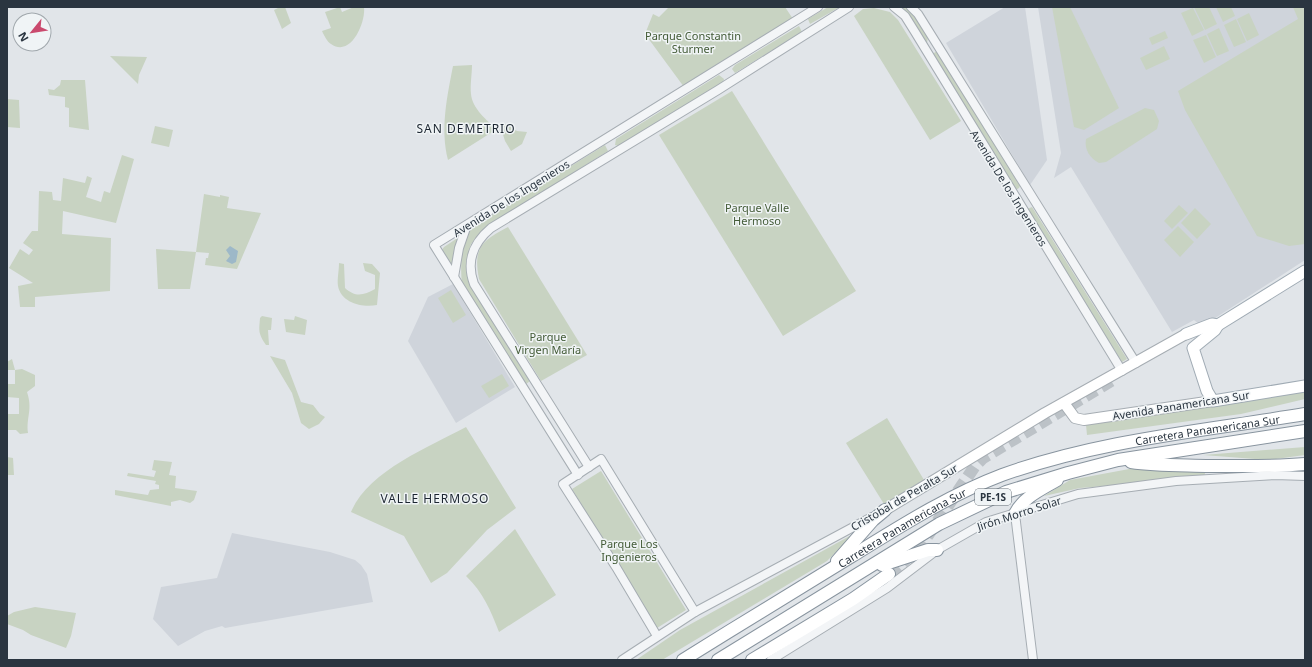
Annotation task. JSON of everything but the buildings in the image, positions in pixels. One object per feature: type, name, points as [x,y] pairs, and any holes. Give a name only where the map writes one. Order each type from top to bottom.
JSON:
[{"type":"highway","name":"Carretera Panamericana Sur","points":[[683,660],[938,506],[999,476],[1032,465],[1114,444],[1305,414]]},
{"type":"highway","name":"Carretera Panamericana Sur","points":[[718,660],[844,581],[939,524],[969,508],[1006,492],[1068,473],[1118,460],[1305,432]]},
{"type":"highway","points":[[1118,460],[1149,465],[1284,466],[1305,464]]},
{"type":"highway","points":[[1015,514],[1018,506],[1025,500],[1068,473]]},
{"type":"highway","points":[[830,570],[872,520],[885,510]]},
{"type":"highway","points":[[844,581],[898,559],[928,550],[937,550]]},
{"type":"highway","points":[[752,660],[853,599],[889,574]]},
{"type":"main road","points":[[1213,400],[1207,391],[1193,348],[1215,330],[1218,325],[1305,271]]},
{"type":"main road","points":[[1186,334],[1212,324],[1218,325]]},
{"type":"main road","name":"Cristobal de Peralta Sur","points":[[885,510],[1019,428],[1186,334]]},
{"type":"main road","name":"Avenida Panamericana Sur","points":[[1064,403],[1075,418],[1084,420],[1305,386]]},
{"type":"street","name":"Avenida De los Ingenieros","points":[[578,474],[434,245],[818,7]]},
{"type":"street","name":"Avenida De los Ingenieros","points":[[589,467],[474,284],[471,275],[471,265],[475,245],[491,228],[718,90],[849,7]]},
{"type":"street","name":"Avenida De los Ingenieros","points":[[894,7],[905,16],[1122,370]]},
{"type":"street","name":"Avenida De los Ingenieros","points":[[911,7],[918,14],[1136,363]]},
{"type":"street","points":[[454,277],[459,248],[467,225]]},
{"type":"street","points":[[1113,355],[1121,353],[1126,347]]},
{"type":"street","points":[[657,636],[563,484],[589,467],[601,460],[695,612]]},
{"type":"street","name":"Jirón Morro Solar","points":[[772,660],[887,588],[937,550],[975,528],[1015,514],[1078,494],[1176,481],[1275,475],[1305,476]]},
{"type":"street","name":"Cristobal de Peralta Sur","points":[[622,660],[695,612],[885,510]]},
{"type":"street","points":[[1015,514],[1033,660]]},
{"type":"shaded area","points":[[1005,7],[1025,7],[1047,160],[1030,185],[946,43]]},
{"type":"shaded area","points":[[1038,7],[1305,7],[1305,260],[1206,324],[1199,324],[1194,320],[1172,332],[1071,167],[1054,178],[1061,153]]},
{"type":"shaded area","points":[[453,284],[515,387],[456,423],[408,341],[428,297]]},
{"type":"shaded area","points":[[232,533],[330,552],[355,560],[361,565],[367,574],[373,602],[225,628],[222,626],[205,631],[178,646],[153,619],[161,587],[217,578]]},
{"type":"green space","points":[[280,7],[285,7],[291,23],[282,29],[274,10]]},
{"type":"green space","points":[[340,7],[342,12],[354,7],[364,7],[364,13],[360,29],[356,36],[345,46],[338,47],[330,43],[322,31],[331,28],[325,12]]},
{"type":"green space","name":"Parque Constantin Sturmer","points":[[669,7],[785,7],[793,19],[684,87],[645,34],[653,14],[659,17]]},
{"type":"green space","points":[[828,7],[840,7],[810,24],[808,19]]},
{"type":"green space","points":[[901,7],[907,7],[912,12],[928,37],[927,43],[924,42],[906,11]]},
{"type":"green space","points":[[1052,7],[1070,7],[1119,108],[1084,130],[1074,127]]},
{"type":"green space","points":[[1194,7],[1209,7],[1217,24],[1205,30]]},
{"type":"green space","points":[[1216,7],[1231,7],[1235,16],[1223,22]]},
{"type":"green space","points":[[1293,7],[1305,7],[1305,244],[1289,246],[1257,236],[1185,110],[1178,91],[1298,19]]},
{"type":"green space","points":[[874,8],[890,12],[898,20],[961,121],[930,140],[854,16],[863,9]]},
{"type":"green space","points":[[1193,8],[1204,30],[1192,36],[1181,13]]},
{"type":"green space","points":[[1249,13],[1259,35],[1247,41],[1237,19]]},
{"type":"green space","points":[[1236,19],[1246,42],[1234,47],[1224,25]]},
{"type":"green space","points":[[799,26],[802,32],[735,73],[732,69],[735,65]]},
{"type":"green space","points":[[1219,28],[1229,51],[1217,56],[1207,34]]},
{"type":"green space","points":[[1165,31],[1168,38],[1152,45],[1149,38]]},
{"type":"green space","points":[[1206,35],[1216,57],[1204,63],[1193,40]]},
{"type":"green space","points":[[1164,46],[1170,59],[1146,70],[1140,58]]},
{"type":"green space","points":[[937,51],[1020,186],[1016,190],[931,55]]},
{"type":"green space","points":[[110,56],[147,57],[139,75],[138,84]]},
{"type":"green space","points":[[472,65],[472,99],[481,114],[497,129],[448,160],[444,125],[453,66]]},
{"type":"green space","points":[[719,75],[724,79],[723,83],[619,146],[615,145],[616,139]]},
{"type":"green space","points":[[61,80],[85,80],[89,130],[69,127],[69,108],[65,107],[65,97],[49,95],[48,89],[54,90],[60,85]]},
{"type":"green space","name":"Parque Valle Hermoso","points":[[732,91],[856,291],[783,336],[659,135]]},
{"type":"green space","points":[[7,99],[19,100],[20,128],[7,127]]},
{"type":"green space","points":[[1145,108],[1154,110],[1159,121],[1157,129],[1106,162],[1099,163],[1090,156],[1086,147],[1086,139]]},
{"type":"green space","points":[[506,124],[517,131],[527,132],[522,144],[511,151],[505,141],[501,128]]},
{"type":"green space","points":[[155,126],[173,130],[169,147],[151,143]]},
{"type":"green space","points":[[605,145],[608,151],[487,227],[471,244],[467,259],[467,274],[472,288],[530,381],[525,385],[462,284],[461,263],[467,235],[470,229]]},
{"type":"green space","points":[[122,155],[134,159],[116,223],[63,211],[62,234],[111,238],[110,291],[35,297],[35,307],[20,307],[18,286],[33,283],[9,268],[20,249],[29,255],[33,250],[23,243],[32,231],[38,231],[39,191],[52,192],[53,200],[61,201],[63,178],[85,183],[87,176],[92,178],[86,197],[101,202],[104,191],[110,193]]},
{"type":"green space","points":[[204,194],[229,197],[227,208],[261,213],[237,269],[205,265],[206,258],[208,258],[209,253],[196,252]]},
{"type":"green space","points":[[1179,205],[1188,213],[1172,229],[1164,221]]},
{"type":"green space","points":[[1032,207],[1127,359],[1122,362],[1027,209]]},
{"type":"green space","points":[[1195,208],[1211,224],[1197,239],[1181,223]]},
{"type":"green space","points":[[1178,226],[1194,242],[1180,257],[1164,240]]},
{"type":"green space","name":"Parque Virgen María","points":[[508,227],[587,355],[541,381],[479,279],[477,260],[481,247],[485,241]]},
{"type":"green space","points":[[459,237],[452,268],[442,250]]},
{"type":"green space","points":[[156,249],[196,252],[190,289],[158,289]]},
{"type":"green space","points":[[339,263],[344,264],[345,288],[356,294],[367,293],[375,289],[375,275],[365,271],[363,263],[372,264],[380,273],[377,305],[359,305],[343,297],[338,286]]},
{"type":"green space","points":[[451,290],[466,315],[453,323],[438,298]]},
{"type":"green space","points":[[262,316],[272,318],[271,330],[268,330],[269,345],[266,345],[260,332],[260,318]]},
{"type":"green space","points":[[295,316],[307,320],[305,335],[286,332],[284,319],[294,320]]},
{"type":"green space","points":[[270,356],[285,360],[301,402],[313,405],[320,414],[325,417],[319,424],[309,429],[301,423],[292,393]]},
{"type":"green space","points":[[12,359],[15,370],[7,370],[7,362]]},
{"type":"green space","points":[[22,369],[35,375],[35,386],[27,392],[29,398],[28,433],[20,434],[16,430],[7,430],[7,414],[19,414],[19,398],[7,397],[7,384],[15,384],[15,370]]},
{"type":"green space","points":[[502,374],[509,386],[489,398],[481,386]]},
{"type":"green space","points":[[1305,391],[1305,399],[1241,414],[1087,435],[1086,425]]},
{"type":"green space","points":[[887,418],[924,480],[884,504],[846,443]]},
{"type":"green space","points":[[466,427],[516,508],[487,530],[447,573],[431,583],[404,536],[351,512],[359,497],[385,472],[418,452]]},
{"type":"green space","points":[[1305,447],[1305,455],[1268,460],[1203,455]]},
{"type":"green space","points":[[7,457],[13,458],[14,475],[7,475]]},
{"type":"green space","points":[[154,460],[172,462],[169,475],[176,476],[175,488],[197,491],[194,500],[190,503],[180,500],[171,502],[171,506],[115,495],[115,490],[148,495],[150,490],[159,489],[159,485],[155,484],[156,481],[127,476],[128,473],[154,477],[156,471],[152,470]]},
{"type":"green space","points":[[1140,467],[1206,468],[1204,478],[1080,488],[1044,496],[1070,480]]},
{"type":"green space","name":"Parque Los Ingenieros","points":[[601,471],[686,610],[657,628],[572,489]]},
{"type":"green space","points":[[515,529],[556,595],[499,632],[490,609],[482,595],[466,576]]},
{"type":"green space","points":[[855,533],[827,561],[662,660],[636,660],[680,630]]},
{"type":"green space","points":[[35,607],[76,613],[71,636],[66,648],[7,624],[7,616],[14,612]]},
{"type":"water","points":[[230,246],[238,251],[236,262],[232,264],[226,261],[230,256],[226,250]]},
{"type":"tunnel","points":[[889,574],[920,547],[975,466],[983,458],[1116,378]]},
{"type":"district","name":"SAN DEMETRIO","points":[[466,128]]},
{"type":"district","name":"VALLE HERMOSO","points":[[435,498]]}]
